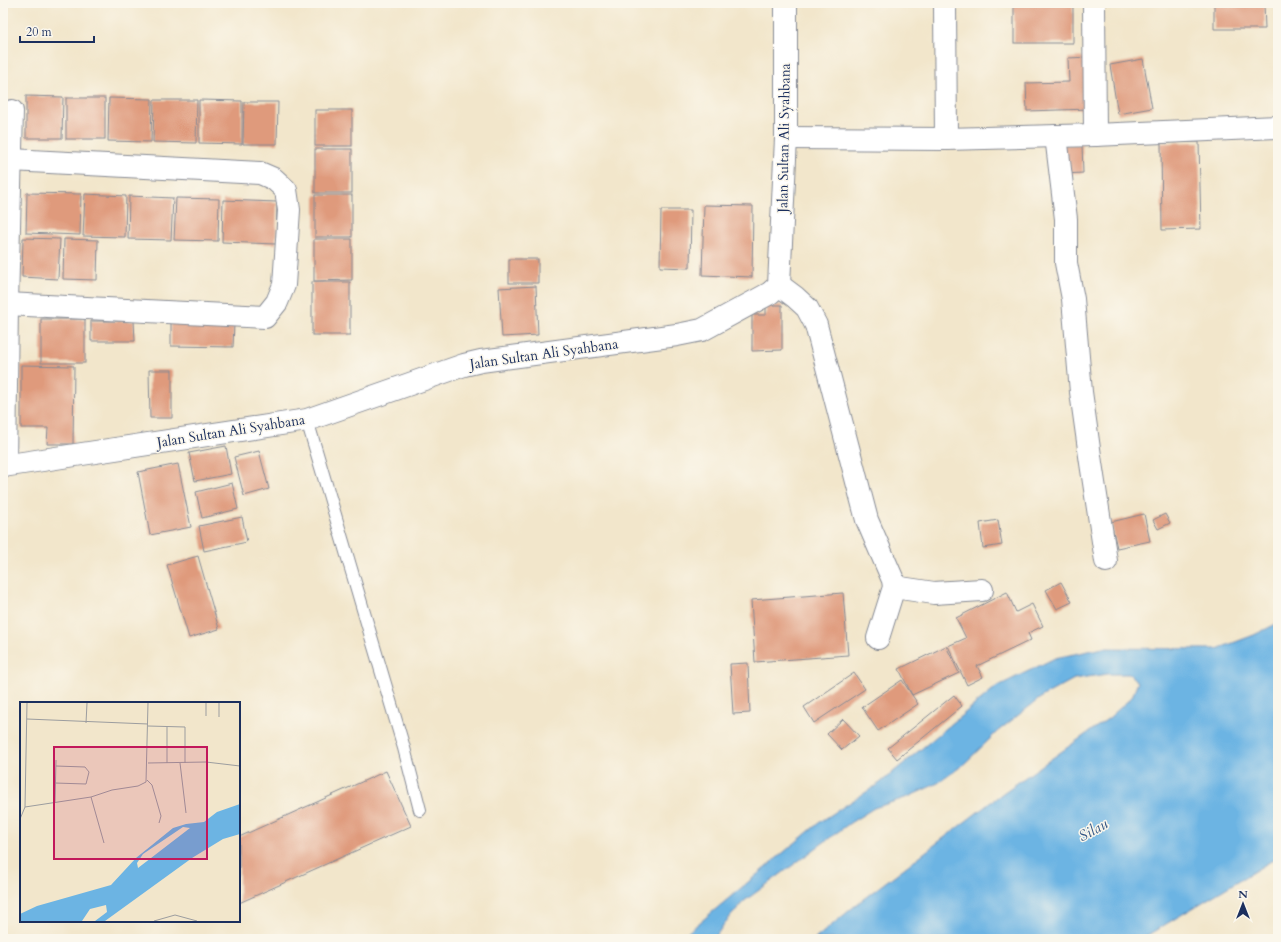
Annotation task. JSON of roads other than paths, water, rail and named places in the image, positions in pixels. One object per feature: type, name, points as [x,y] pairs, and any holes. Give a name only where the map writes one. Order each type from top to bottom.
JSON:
[{"type":"street","name":"Jalan Sultan Ali Syahbana","points":[[4,466],[307,420],[464,365],[481,361],[677,335],[702,330],[770,293],[779,285],[786,138],[786,3]]},
{"type":"street","points":[[945,3],[946,139]]},
{"type":"street","points":[[1094,3],[1095,135]]},
{"type":"street","points":[[4,466],[12,112]]},
{"type":"street","points":[[786,138],[946,139],[1095,135],[1278,127]]},
{"type":"street","points":[[1056,136],[1066,219],[1066,263],[1073,299],[1085,423],[1106,561]]},
{"type":"street","points":[[7,304],[265,317],[277,302],[284,285],[288,217],[286,190],[274,179],[260,173],[11,160]]},
{"type":"street","points":[[779,285],[796,297],[807,308],[816,325],[867,520],[894,580],[894,587],[878,638]]},
{"type":"street","points":[[894,587],[934,594],[982,590]]},
{"type":"lane","points":[[307,420],[404,748],[420,810]]},
{"type":"water","name":"Silau","points":[[1278,623],[1278,857],[1141,939],[815,939],[862,900],[1003,793],[1109,718],[1132,697],[1138,682],[1129,674],[1107,674],[1074,679],[1043,696],[998,731],[963,765],[938,783],[908,797],[874,808],[850,823],[743,902],[724,924],[714,939],[680,939],[820,822],[880,783],[996,687],[1055,658],[1103,648],[1217,649],[1254,635]]}]
